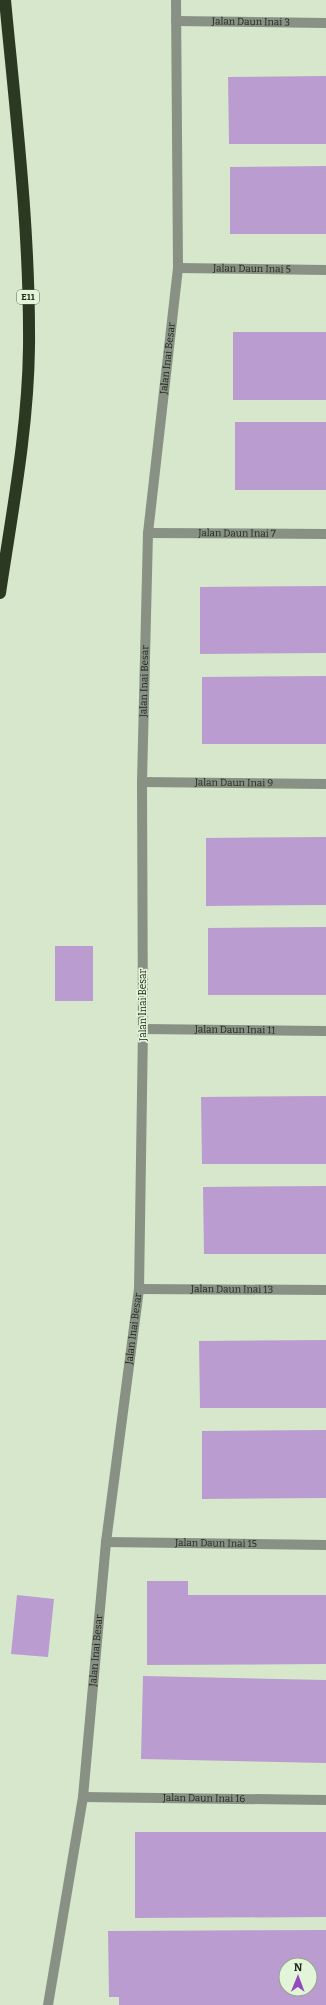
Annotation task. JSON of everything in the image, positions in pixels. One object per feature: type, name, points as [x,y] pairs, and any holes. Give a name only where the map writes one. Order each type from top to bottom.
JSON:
[{"type":"highway","name":"E11","points":[[0,594],[21,457],[29,349],[28,245],[5,0]]},
{"type":"street","name":"Jalan Inai Besar","points":[[48,2005],[83,1797],[106,1542],[139,1289],[143,1029],[142,782],[148,533],[178,268],[176,0]]},
{"type":"street","name":"Jalan Daun Inai 3","points":[[176,21],[326,23]]},
{"type":"street","name":"Jalan Daun Inai 5","points":[[178,268],[326,270]]},
{"type":"street","name":"Jalan Daun Inai 7","points":[[148,533],[326,534]]},
{"type":"street","name":"Jalan Daun Inai 9","points":[[142,782],[326,784]]},
{"type":"street","name":"Jalan Daun Inai 11","points":[[143,1029],[326,1031]]},
{"type":"street","name":"Jalan Daun Inai 13","points":[[139,1289],[326,1290]]},
{"type":"street","name":"Jalan Daun Inai 15","points":[[106,1542],[326,1546]]},
{"type":"street","name":"Jalan Daun Inai 16","points":[[83,1797],[326,1800]]},
{"type":"building","points":[[326,76],[326,144],[229,144],[228,77]]},
{"type":"building","points":[[326,166],[326,234],[230,234],[230,167]]},
{"type":"building","points":[[233,332],[326,332],[326,400],[233,400]]},
{"type":"building","points":[[235,422],[326,422],[326,490],[235,490]]},
{"type":"building","points":[[326,586],[326,653],[200,654],[200,587]]},
{"type":"building","points":[[326,676],[326,744],[202,744],[202,677]]},
{"type":"building","points":[[326,837],[326,905],[206,906],[206,838]]},
{"type":"building","points":[[326,927],[326,995],[208,995],[208,928]]},
{"type":"building","points":[[55,946],[93,946],[93,1001],[55,1001]]},
{"type":"building","points":[[326,1096],[326,1164],[202,1164],[201,1097]]},
{"type":"building","points":[[326,1186],[326,1254],[204,1254],[203,1187]]},
{"type":"building","points":[[326,1340],[326,1408],[200,1408],[199,1341]]},
{"type":"building","points":[[326,1430],[326,1498],[202,1499],[202,1431]]},
{"type":"building","points":[[147,1581],[188,1581],[188,1595],[326,1595],[326,1664],[147,1665]]},
{"type":"building","points":[[17,1595],[54,1599],[48,1657],[11,1654]]},
{"type":"building","points":[[143,1676],[326,1680],[326,1763],[141,1759]]},
{"type":"building","points":[[135,1832],[326,1832],[326,1917],[135,1918]]},
{"type":"building","points":[[326,1930],[326,2005],[119,2005],[119,1997],[109,1997],[108,1931]]}]
